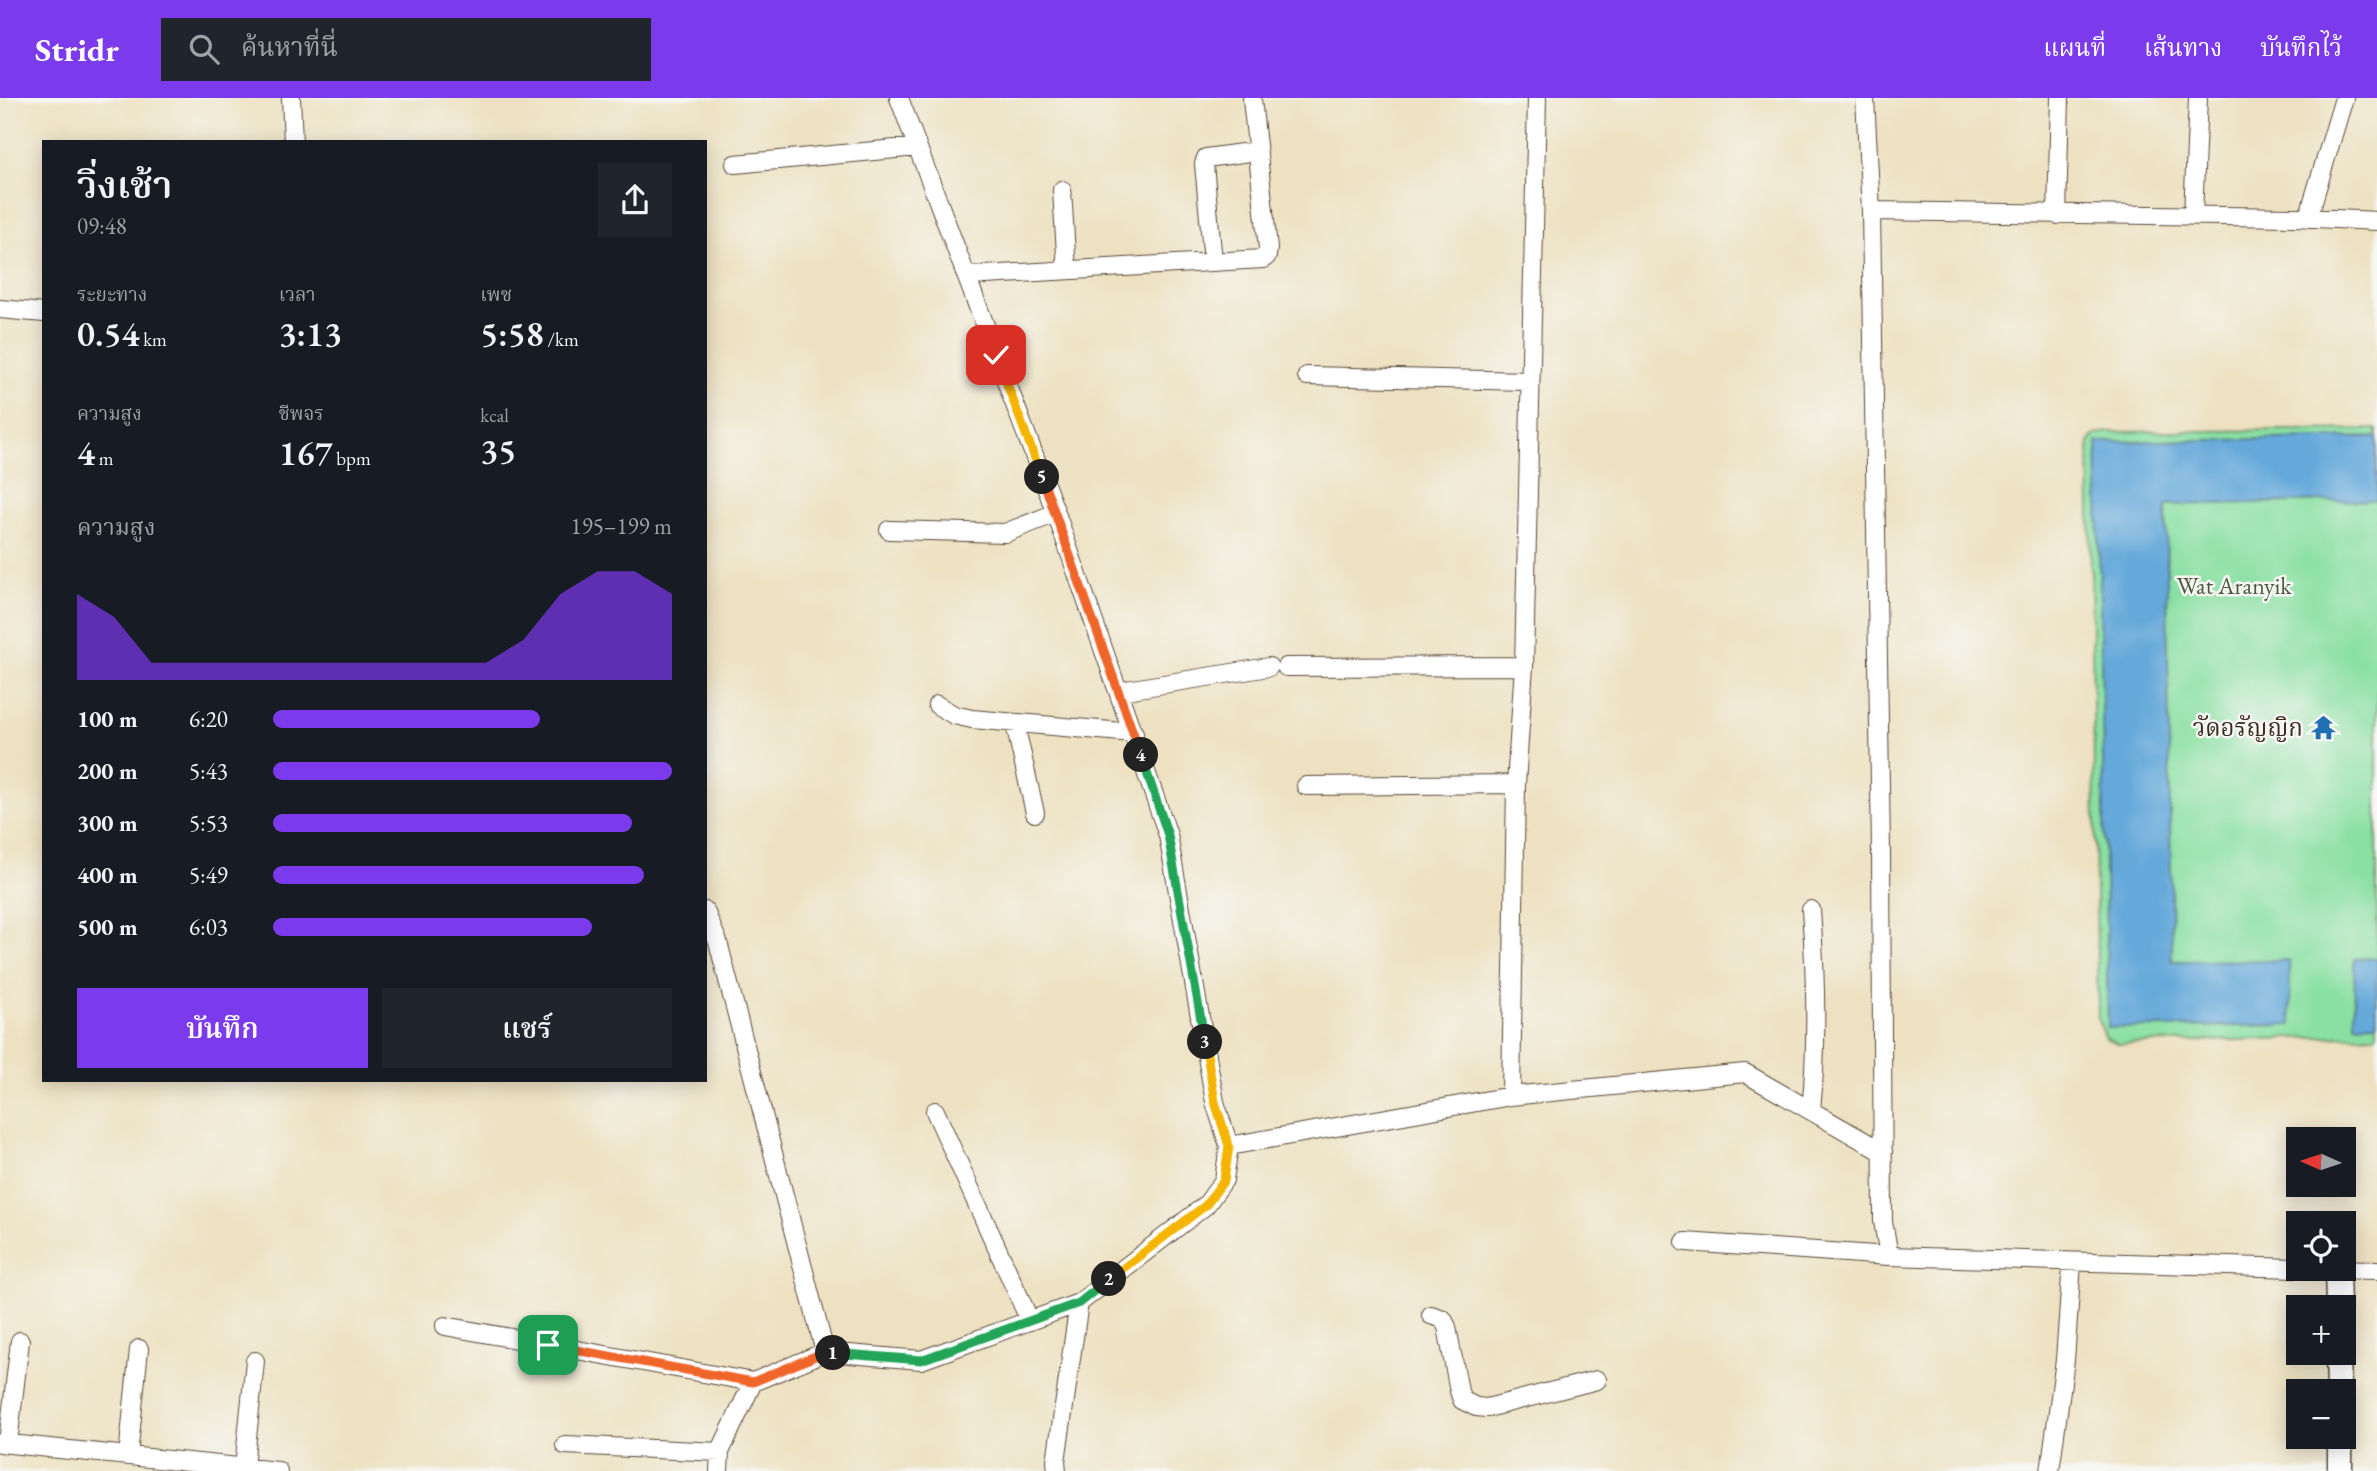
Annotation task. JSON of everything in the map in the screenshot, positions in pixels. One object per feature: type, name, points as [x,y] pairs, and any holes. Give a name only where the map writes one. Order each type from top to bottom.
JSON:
[{"type":"street","points":[[291,98],[293,140]]},
{"type":"street","points":[[445,1326],[753,1382],[825,1352],[921,1360],[1079,1303],[1206,1205],[1224,1180],[1229,1146],[1215,1102],[1168,835],[1056,513],[899,98]]},
{"type":"street","points":[[1511,1096],[1516,784],[1524,666],[1537,98]]},
{"type":"street","points":[[1865,98],[1871,211],[1883,1221],[1889,1256]]},
{"type":"street","points":[[2057,215],[2060,98]]},
{"type":"street","points":[[2193,216],[2198,98]]},
{"type":"street","points":[[2308,218],[2344,98]]},
{"type":"street","points":[[967,276],[1263,259],[1267,256],[1252,99]]},
{"type":"street","points":[[735,164],[918,147]]},
{"type":"street","points":[[1213,262],[1204,164],[1206,158],[1257,151]]},
{"type":"street","points":[[1062,190],[1068,270]]},
{"type":"street","points":[[1871,211],[2377,221]]},
{"type":"street","points":[[0,309],[42,313]]},
{"type":"street","points":[[1307,376],[1530,382]]},
{"type":"street","points":[[888,530],[1005,533],[1056,513]]},
{"type":"street","points":[[1120,691],[1278,667],[1524,666]]},
{"type":"street","points":[[937,705],[954,715],[1015,724],[1134,733]]},
{"type":"street","points":[[1015,724],[1035,813]]},
{"type":"street","points":[[1306,786],[1516,784]]},
{"type":"street","points":[[1811,911],[1816,1061],[1811,1111]]},
{"type":"street","points":[[707,916],[718,942],[825,1352]]},
{"type":"street","points":[[1229,1146],[1511,1096],[1745,1073],[1883,1152]]},
{"type":"street","points":[[935,1111],[1030,1321]]},
{"type":"street","points":[[1685,1242],[1889,1256],[2286,1268]]},
{"type":"street","points":[[2054,1470],[2072,1263]]},
{"type":"street","points":[[2356,1269],[2377,1270]]},
{"type":"street","points":[[1057,1471],[1056,1461],[1079,1303]]},
{"type":"street","points":[[1431,1315],[1443,1319],[1447,1327],[1462,1401],[1475,1407],[1487,1408],[1597,1380]]},
{"type":"street","points":[[20,1341],[4,1443],[278,1471]]},
{"type":"street","points":[[128,1456],[139,1349]]},
{"type":"street","points":[[244,1468],[256,1362]]},
{"type":"street","points":[[719,1471],[720,1452],[753,1382]]},
{"type":"street","points":[[565,1445],[720,1452]]},
{"type":"street","points":[[2340,1449],[2340,1471]]},
{"type":"green space","name":"Wat Aranyik","points":[[2377,429],[2377,1035],[2119,1044],[2106,1038],[2098,1020],[2089,444],[2093,436],[2107,432]]},
{"type":"water","points":[[2377,437],[2377,500],[2166,505],[2172,961],[2289,960],[2291,1025],[2108,1028],[2097,442]]},
{"type":"water","points":[[2377,958],[2377,1023],[2355,1024],[2354,959]]},
{"type":"place","name":"วัดอรัญญิก","points":[[2323,728]]},
{"type":"route","points":[[548,1345],[753,1382],[825,1352],[921,1360],[1079,1303],[1206,1205],[1224,1180],[1229,1146],[1215,1102],[1168,835],[1120,691],[996,355]]}]
